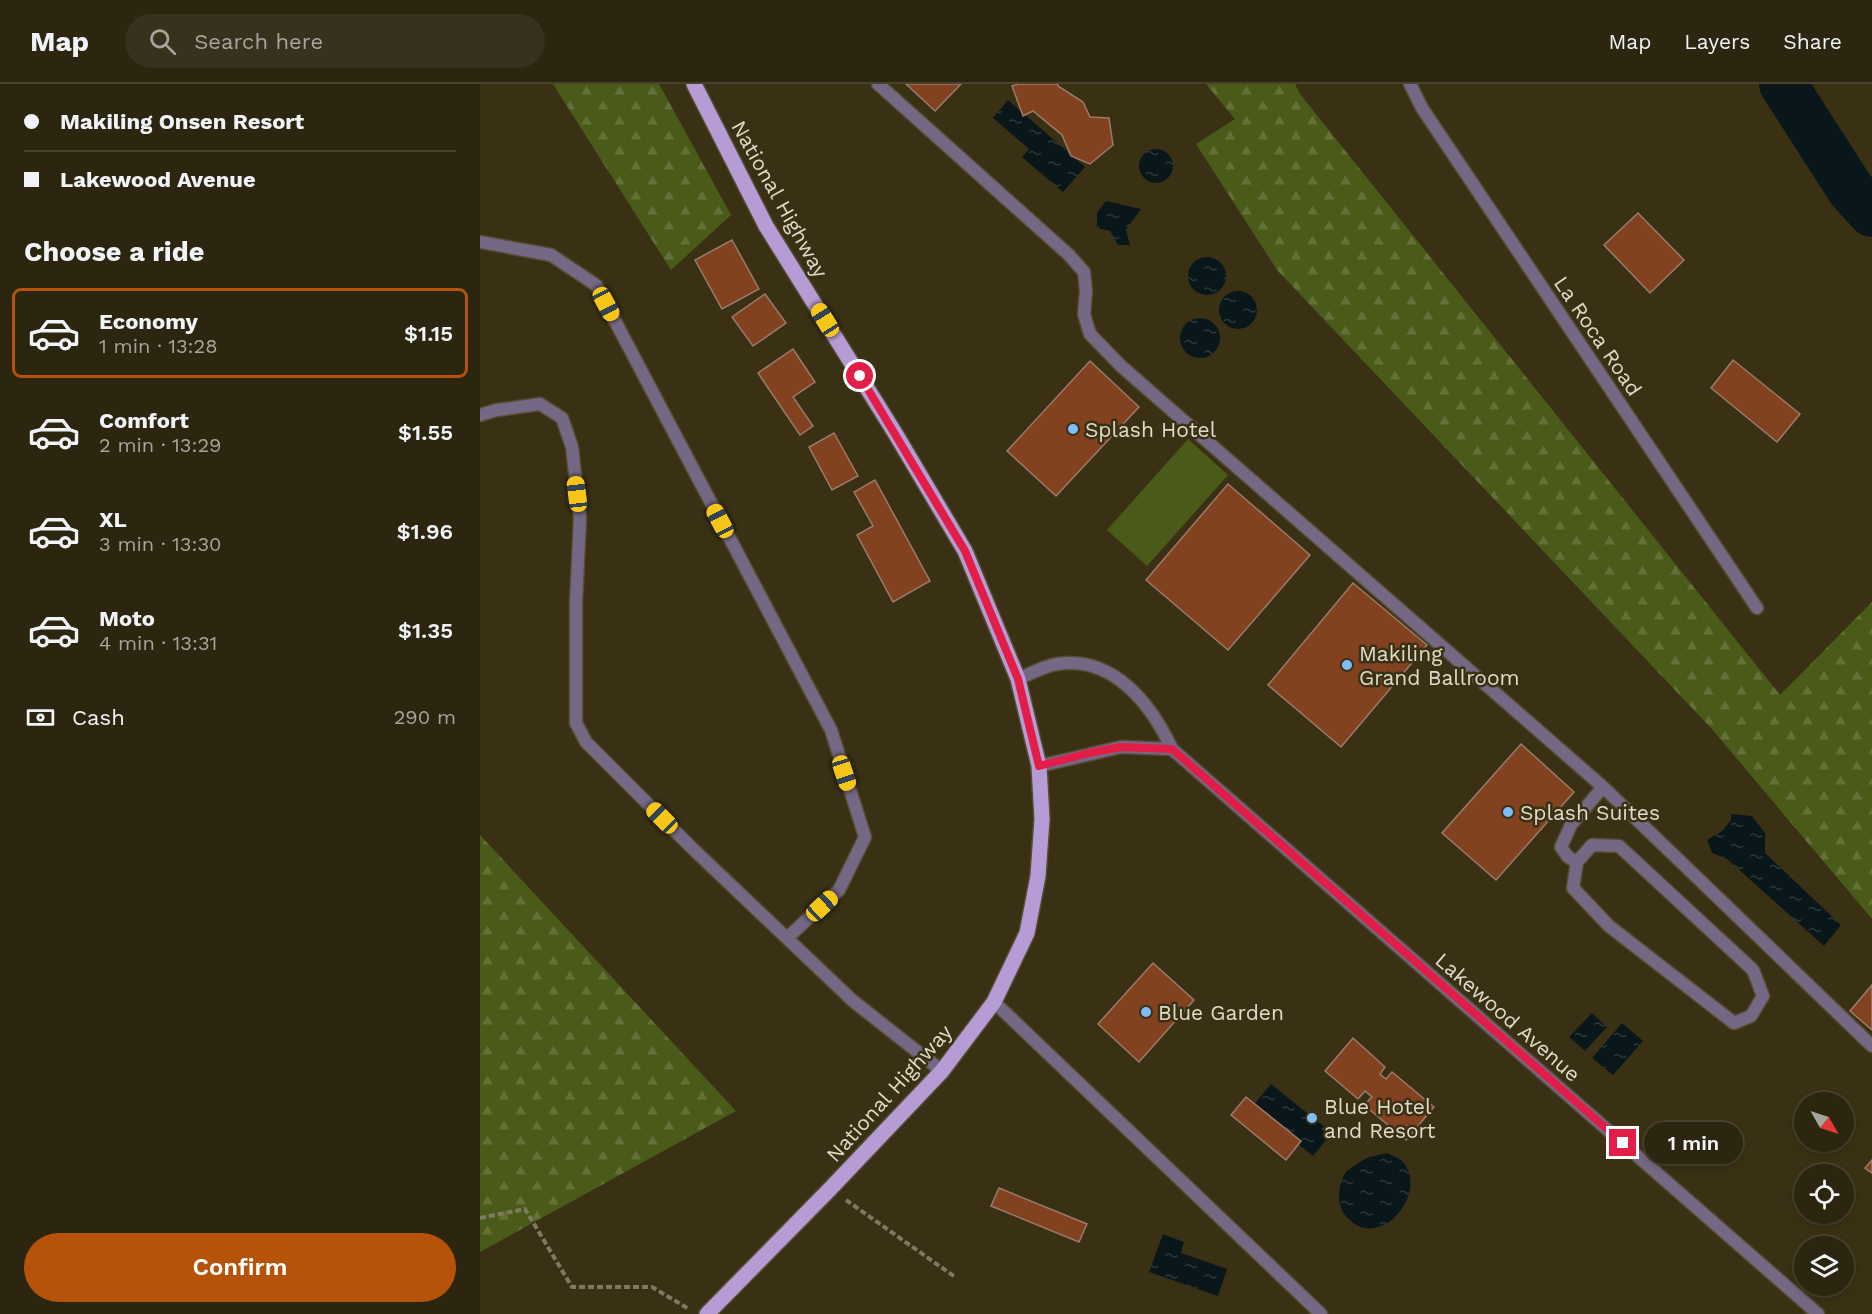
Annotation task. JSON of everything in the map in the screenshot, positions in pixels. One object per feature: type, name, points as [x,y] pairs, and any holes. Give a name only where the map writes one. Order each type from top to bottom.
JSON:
[{"type":"main road","name":"National Highway","points":[[694,84],[766,225],[965,551],[1018,679],[1039,766],[1042,819],[1038,876],[1027,933],[994,1002],[942,1071],[707,1314]]},
{"type":"street","points":[[878,84],[1069,255],[1084,272],[1086,291],[1084,314],[1090,334],[1121,366],[1603,787],[1872,1046]]},
{"type":"street","name":"La Roca Road","points":[[1410,84],[1422,108],[1757,608]]},
{"type":"street","points":[[480,242],[551,255],[596,285],[831,730],[865,837],[839,890],[787,938]]},
{"type":"street","points":[[480,415],[497,410],[540,404],[562,418],[572,447],[580,518],[576,603],[576,723],[586,742],[692,848],[853,1001],[942,1071]]},
{"type":"street","name":"Lakewood Avenue","points":[[1018,679],[1057,664],[1093,665],[1117,678],[1142,699],[1161,724],[1172,749],[1818,1314]]},
{"type":"street","points":[[1039,766],[1121,747],[1172,749]]},
{"type":"street","points":[[1577,862],[1569,857],[1561,847],[1571,825],[1603,787]]},
{"type":"street","points":[[1592,845],[1619,846],[1753,970],[1763,996],[1751,1016],[1734,1023],[1609,926],[1573,888],[1577,862],[1592,845]]},
{"type":"street","points":[[994,1002],[1321,1314]]},
{"type":"path","points":[[830,1189],[955,1277]]},
{"type":"path","points":[[480,1218],[525,1209],[572,1287],[652,1287],[698,1314]]},
{"type":"green space","points":[[553,84],[659,84],[731,215],[671,270]]},
{"type":"green space","points":[[1206,84],[1295,84],[1300,94],[1780,695],[1872,602],[1872,919],[1711,728],[1277,270],[1196,144],[1235,119]]},
{"type":"green space","points":[[1188,439],[1228,475],[1147,566],[1107,530]]},
{"type":"green space","points":[[480,835],[736,1111],[480,1252]]},
{"type":"water","points":[[1008,100],[1085,167],[1063,192],[1022,157],[1029,149],[993,118]]},
{"type":"water","points":[[1156,149],[1168,154],[1173,166],[1168,178],[1156,183],[1144,178],[1139,166],[1144,154]]},
{"type":"water","points":[[1106,201],[1141,209],[1126,230],[1130,245],[1118,245],[1110,231],[1097,228],[1097,213]]},
{"type":"water","points":[[1207,257],[1220,263],[1226,276],[1220,289],[1207,295],[1194,289],[1188,276],[1194,263]]},
{"type":"water","points":[[1238,291],[1252,296],[1257,310],[1252,324],[1238,329],[1224,324],[1219,310],[1224,296]]},
{"type":"water","points":[[1200,318],[1214,324],[1220,338],[1214,352],[1200,358],[1186,352],[1180,338],[1186,324]]},
{"type":"water","points":[[1731,814],[1752,816],[1765,833],[1765,853],[1841,925],[1824,946],[1727,859],[1712,853],[1707,840],[1722,831],[1731,820]]},
{"type":"water","points":[[1592,1013],[1607,1027],[1585,1051],[1569,1037]]},
{"type":"water","points":[[1622,1023],[1643,1041],[1613,1075],[1592,1058]]},
{"type":"water","points":[[1271,1084],[1332,1133],[1313,1156],[1252,1107]]},
{"type":"water","points":[[1387,1153],[1402,1161],[1410,1175],[1410,1189],[1405,1203],[1397,1216],[1385,1224],[1372,1228],[1358,1226],[1345,1215],[1340,1205],[1339,1194],[1343,1177],[1348,1170],[1365,1159]]},
{"type":"water","points":[[1163,1234],[1184,1242],[1181,1253],[1227,1269],[1218,1296],[1149,1272]]},
{"type":"building","points":[[906,84],[961,84],[935,111]]},
{"type":"building","points":[[1058,84],[1083,102],[1090,117],[1109,118],[1113,145],[1090,164],[1071,156],[1062,135],[1033,111],[1023,116],[1012,86]]},
{"type":"building","points":[[1638,213],[1684,260],[1650,293],[1604,245]]},
{"type":"building","points":[[732,240],[759,289],[722,309],[695,260]]},
{"type":"building","points":[[765,294],[786,323],[753,346],[732,317]]},
{"type":"building","points":[[793,349],[815,382],[793,397],[813,426],[800,435],[758,373]]},
{"type":"building","points":[[1733,360],[1800,414],[1777,442],[1711,388]]},
{"type":"building","name":"Splash Hotel","points":[[1090,361],[1139,407],[1056,496],[1007,451]]},
{"type":"building","points":[[834,433],[858,476],[832,490],[809,447]]},
{"type":"building","points":[[875,480],[930,581],[893,602],[857,535],[873,526],[854,492]]},
{"type":"building","points":[[1228,484],[1310,555],[1228,650],[1146,580]]},
{"type":"building","name":"Makiling Grand Ballroom","points":[[1353,583],[1427,645],[1341,747],[1268,685]]},
{"type":"building","name":"Splash Suites","points":[[1521,744],[1574,792],[1496,880],[1442,833]]},
{"type":"building","name":"Blue Garden","points":[[1153,963],[1194,1000],[1139,1062],[1098,1024]]},
{"type":"building","points":[[1872,985],[1872,1030],[1850,1011]]},
{"type":"building","points":[[1353,1038],[1385,1067],[1380,1074],[1386,1079],[1392,1072],[1434,1107],[1406,1140],[1364,1105],[1372,1097],[1365,1091],[1358,1099],[1325,1071]]},
{"type":"building","points":[[1246,1097],[1301,1141],[1286,1160],[1231,1115]]},
{"type":"building","points":[[1872,1160],[1872,1173],[1865,1168]]},
{"type":"building","points":[[999,1188],[1087,1224],[1079,1242],[991,1206]]},
{"type":"waterway","points":[[1783,84],[1851,190],[1872,213]]},
{"type":"place","name":"Splash Hotel","points":[[1073,429]]},
{"type":"place","name":"Makiling Grand Ballroom","points":[[1347,665]]},
{"type":"place","name":"Splash Suites","points":[[1508,812]]},
{"type":"place","name":"Blue Garden","points":[[1146,1012]]},
{"type":"place","name":"Blue Hotel and Resort","points":[[1312,1118]]},
{"type":"route","points":[[860,376],[965,551],[1018,679],[1039,766],[1121,747],[1172,749],[1623,1143]]}]
